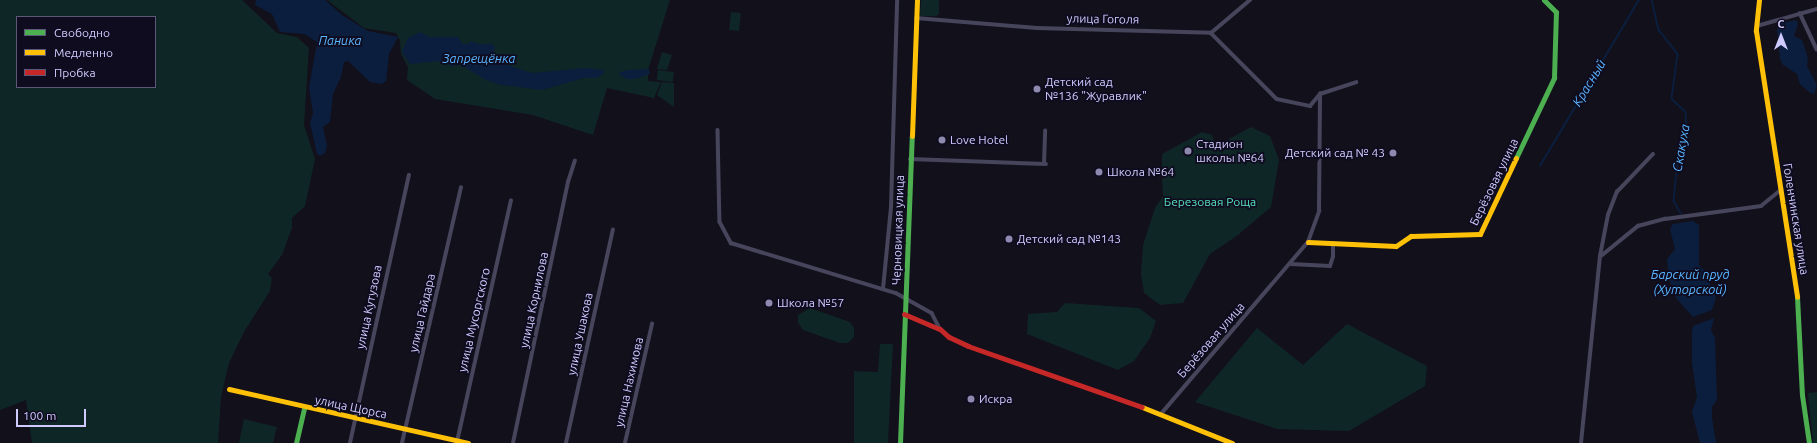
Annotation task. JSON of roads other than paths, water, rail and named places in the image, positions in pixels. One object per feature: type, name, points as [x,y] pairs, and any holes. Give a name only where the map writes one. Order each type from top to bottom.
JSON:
[{"type":"street","points":[[883,289],[890,207],[897,0]]},
{"type":"street","name":"Черновицкая улица","points":[[914,0],[916,18]]},
{"type":"street","name":"Черновицкая улица","points":[[900,443],[910,159],[918,0]]},
{"type":"street","points":[[1250,0],[1211,33],[1277,99],[1310,106],[1320,94],[1356,82]]},
{"type":"street","name":"Берёзовая улица","points":[[1333,245],[1396,246],[1412,236],[1480,234],[1554,78],[1556,12],[1544,0]]},
{"type":"street","name":"Голенчинская улица","points":[[1759,0],[1757,26],[1763,87],[1796,281],[1802,395],[1809,443]]},
{"type":"street","points":[[1757,26],[1817,9]]},
{"type":"street","points":[[1800,13],[1817,49]]},
{"type":"street","name":"улица Гоголя","points":[[916,18],[1037,28],[1211,33]]},
{"type":"street","name":"Берёзовая улица","points":[[1161,414],[1291,264],[1308,242],[1319,210],[1320,94]]},
{"type":"street","points":[[718,130],[720,222],[731,243],[883,289],[905,298],[916,306],[932,313],[940,329]]},
{"type":"street","points":[[910,159],[1045,164],[1045,132]]},
{"type":"street","points":[[1581,443],[1600,256],[1613,198],[1653,154]]},
{"type":"street","name":"улица Корнилова","points":[[513,443],[568,182],[575,161]]},
{"type":"street","name":"улица Кутузова","points":[[350,443],[409,175]]},
{"type":"street","name":"улица Гайдара","points":[[402,443],[461,188]]},
{"type":"street","points":[[1600,256],[1638,226],[1665,219],[1761,206],[1781,190]]},
{"type":"street","name":"улица Мусоргского","points":[[457,442],[511,201]]},
{"type":"street","name":"улица Ушакова","points":[[566,443],[613,230]]},
{"type":"street","points":[[1291,264],[1330,266],[1333,257],[1333,245],[1308,242]]},
{"type":"street","points":[[904,314],[940,329],[949,337],[968,346],[1161,414],[1232,443]]},
{"type":"street","name":"улица Нахимова","points":[[625,443],[652,324]]},
{"type":"street","name":"улица Щорса","points":[[229,389],[457,442],[468,443]]},
{"type":"street","points":[[296,443],[304,407]]},
{"type":"water","name":"Паника","points":[[256,0],[325,0],[342,15],[368,31],[398,37],[389,54],[386,81],[382,84],[370,82],[348,61],[344,62],[341,77],[333,94],[330,122],[323,127],[327,146],[325,153],[320,156],[317,154],[310,123],[313,113],[309,88],[317,42],[304,34],[280,32],[272,14],[255,5]]},
{"type":"water","points":[[1796,20],[1798,24],[1794,36],[1802,40],[1808,58],[1807,66],[1817,85],[1814,94],[1809,92],[1800,84],[1797,74],[1783,65],[1780,59],[1777,29],[1780,28],[1781,23]]},
{"type":"water","name":"Запрещёнка","points":[[420,32],[429,37],[458,37],[463,44],[468,44],[471,41],[478,44],[492,44],[495,47],[493,55],[499,62],[532,73],[585,68],[604,70],[604,73],[597,78],[584,78],[542,90],[501,85],[486,80],[461,65],[451,66],[443,61],[410,64],[402,52],[408,38]]},
{"type":"water","points":[[649,69],[650,74],[635,79],[626,79],[618,73],[628,70]]},
{"type":"water","name":"Барский пруд (Хуторской)","points":[[1693,221],[1699,225],[1699,265],[1705,271],[1716,298],[1712,310],[1693,317],[1676,298],[1669,279],[1667,259],[1675,249],[1670,229],[1673,224]]},
{"type":"water","points":[[1714,318],[1711,330],[1715,338],[1717,400],[1712,407],[1712,418],[1716,443],[1700,443],[1692,412],[1697,397],[1692,363],[1692,332],[1693,326]]},
{"type":"waterway","name":"Красный","points":[[1540,166],[1639,0]]},
{"type":"waterway","name":"Скакуха","points":[[1652,0],[1659,30],[1678,54],[1672,99],[1686,112],[1687,132],[1679,151],[1674,201],[1681,213]]},
{"type":"place","name":"Детский сад №136 \"Журавлик\"","points":[[1037,89]]},
{"type":"place","name":"Love Hotel","points":[[942,140]]},
{"type":"place","name":"Стадион школы №64","points":[[1188,151]]},
{"type":"place","name":"Детский сад № 43","points":[[1393,153]]},
{"type":"place","name":"Школа №64","points":[[1099,172]]},
{"type":"place","name":"Детский сад №143","points":[[1009,239]]},
{"type":"place","name":"Школа №57","points":[[769,303]]},
{"type":"place","name":"Искра","points":[[971,399]]},
{"type":"park label","name":"Березовая Роща","points":[[1210,202]]}]
